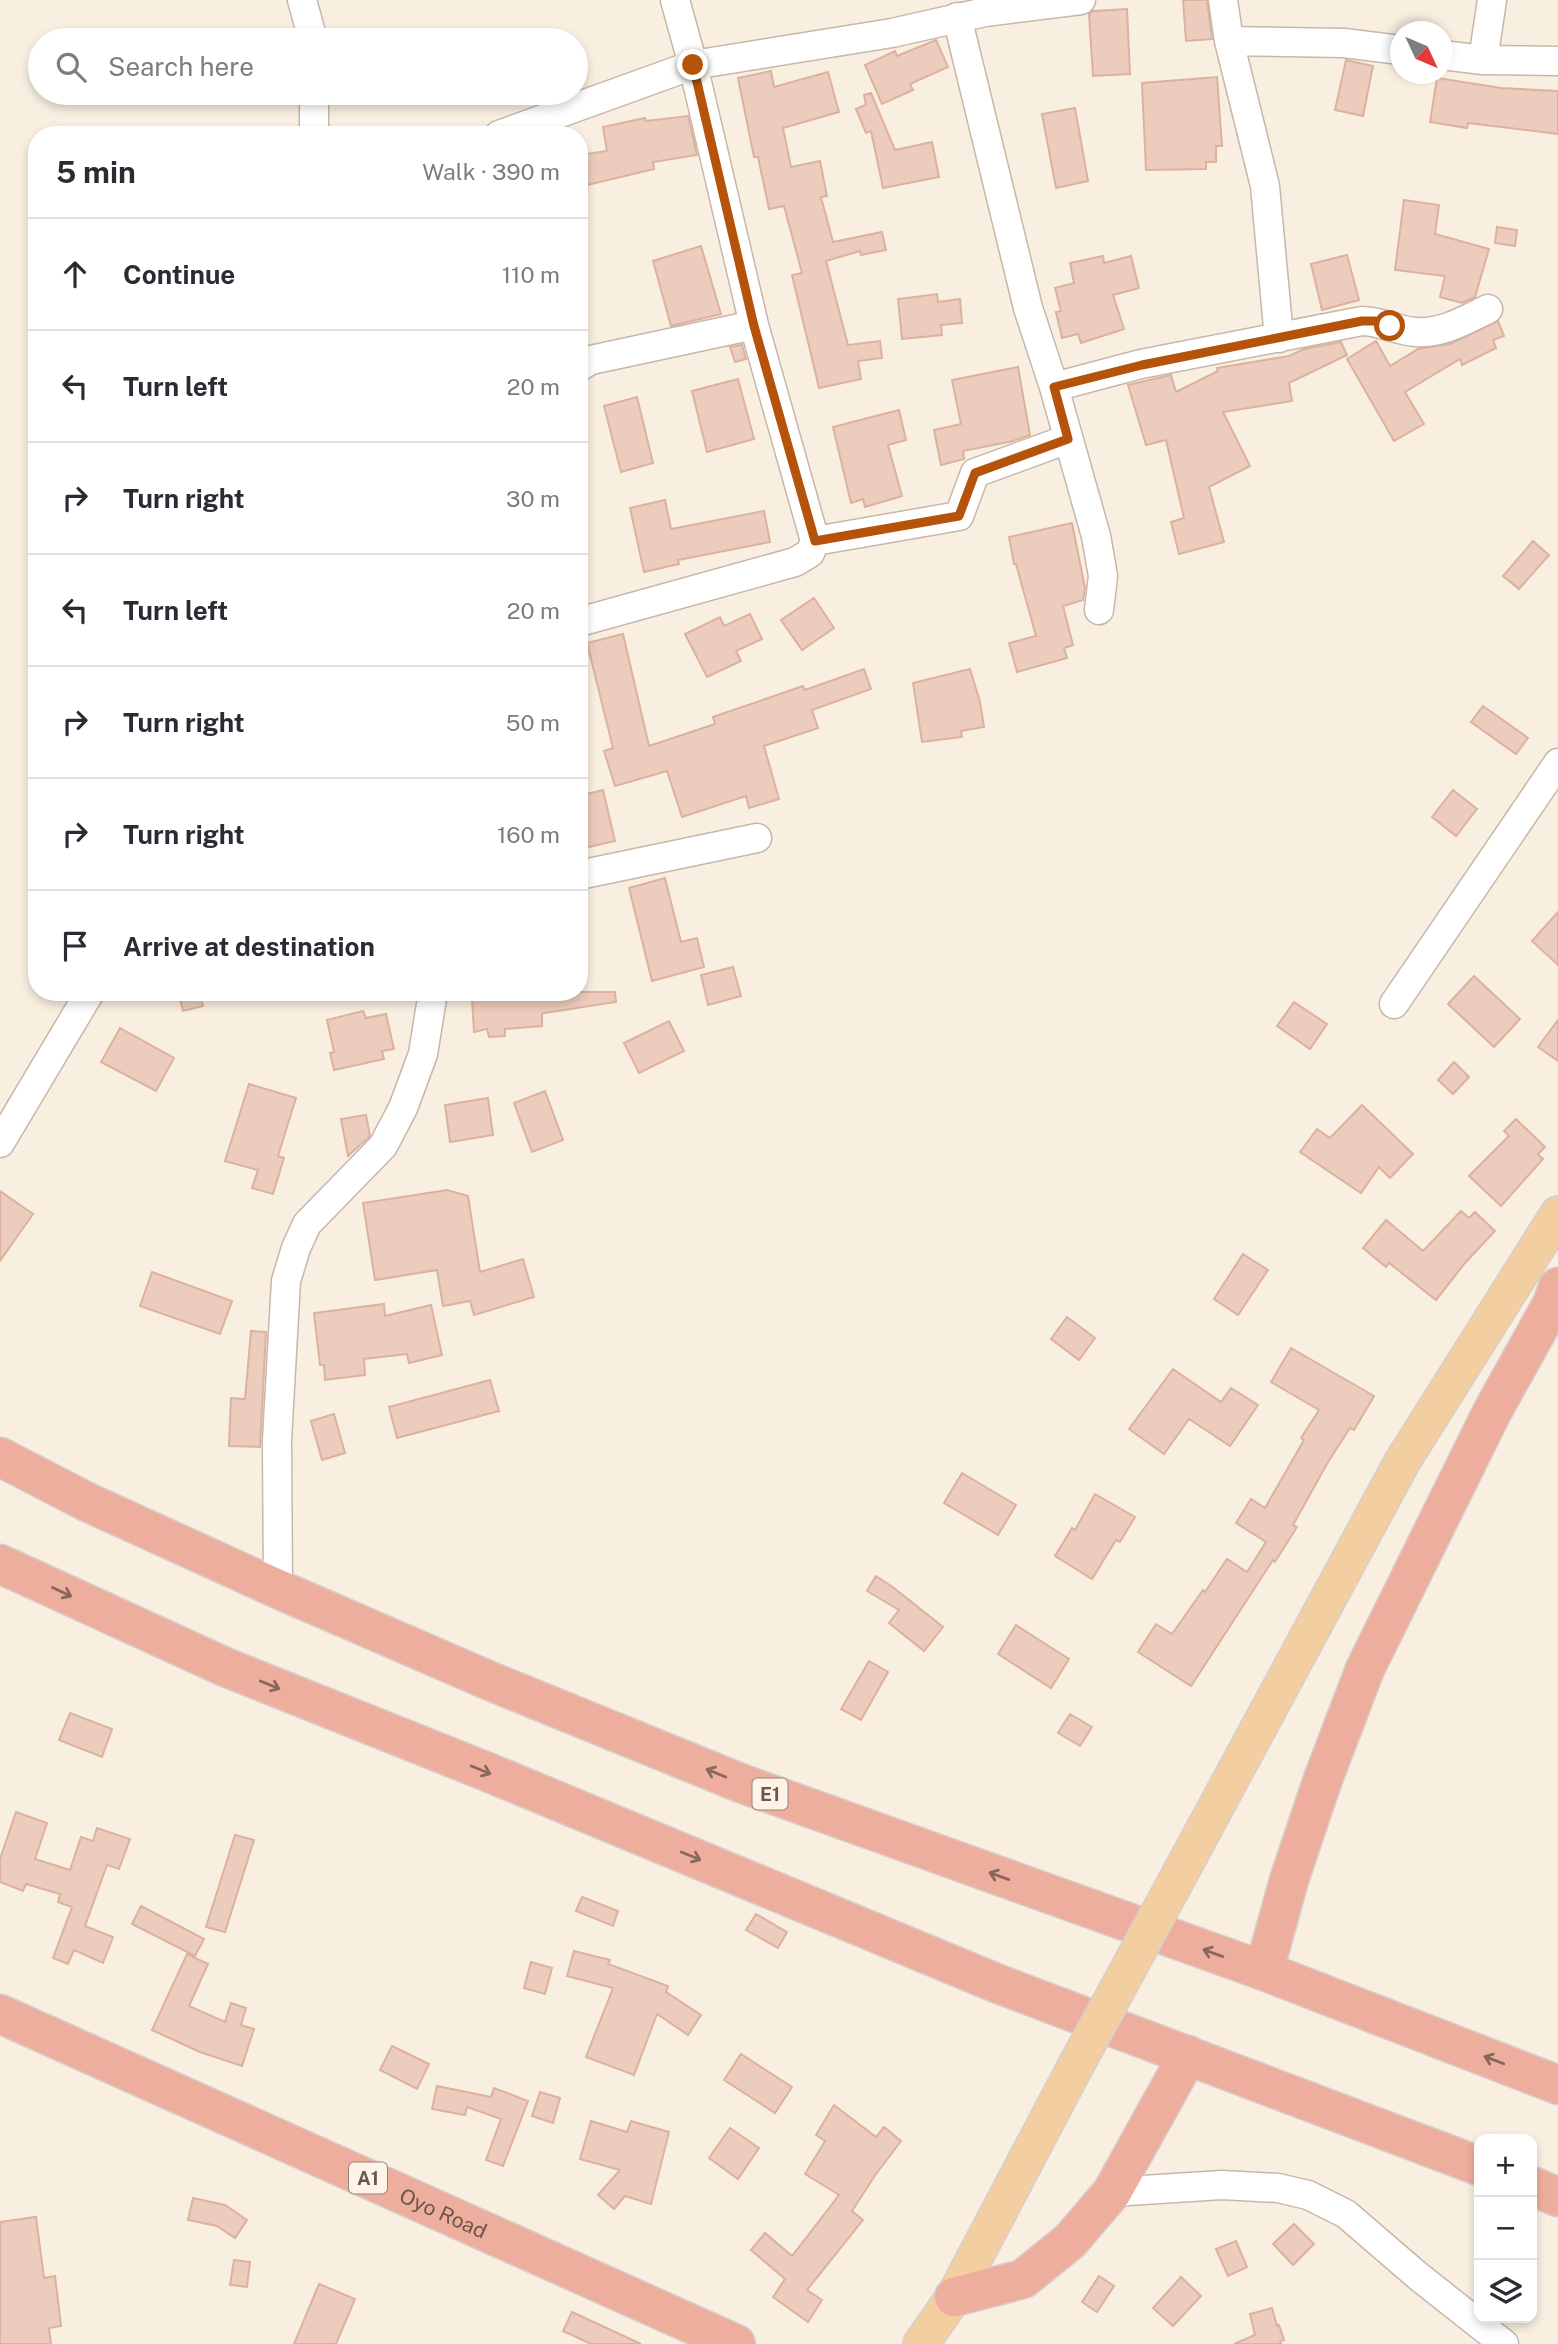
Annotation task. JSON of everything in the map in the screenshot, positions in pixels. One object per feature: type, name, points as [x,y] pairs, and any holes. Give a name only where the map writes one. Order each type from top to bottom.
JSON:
[{"type":"highway","points":[[1264,1971],[1289,1880],[1365,1669],[1492,1412],[1552,1304],[1558,1287]]},
{"type":"highway","name":"E1","points":[[0,1457],[87,1502],[278,1589],[490,1681],[743,1784],[1264,1971],[1558,2085]]},
{"type":"highway","points":[[0,1563],[225,1667],[485,1771],[996,1983],[1474,2164]]},
{"type":"highway","name":"Oyo Road","points":[[0,2014],[718,2340]]},
{"type":"highway","points":[[954,2297],[1023,2279],[1070,2241],[1112,2192],[1188,2055]]},
{"type":"highway","points":[[1537,2188],[1558,2197]]},
{"type":"main road","points":[[920,2344],[954,2297],[1402,1462],[1558,1214]]},
{"type":"street","points":[[302,0],[310,28]]},
{"type":"street","points":[[588,620],[795,562],[810,553],[815,541],[754,326],[693,65],[675,0]]},
{"type":"street","points":[[588,103],[693,65],[892,33],[957,17],[984,6],[1081,0]]},
{"type":"street","points":[[1223,0],[1229,41],[1265,186],[1279,338]]},
{"type":"street","points":[[1483,60],[1492,0]]},
{"type":"street","points":[[957,17],[1028,308],[1054,387],[1096,536],[1103,576],[1099,610]]},
{"type":"street","points":[[1229,41],[1344,43],[1390,49]]},
{"type":"street","points":[[1453,56],[1483,60],[1558,61]]},
{"type":"street","points":[[314,105],[314,126]]},
{"type":"street","points":[[524,126],[582,105]]},
{"type":"street","points":[[1054,387],[1142,365],[1362,321],[1375,321],[1416,332],[1446,330],[1488,309]]},
{"type":"street","points":[[588,362],[754,326]]},
{"type":"street","points":[[815,541],[959,516],[975,473],[1068,439]]},
{"type":"street","points":[[1394,1004],[1558,763]]},
{"type":"street","points":[[588,873],[757,838]]},
{"type":"street","points":[[0,1143],[85,1001]]},
{"type":"street","points":[[278,1589],[277,1440],[286,1281],[307,1224],[383,1146],[403,1108],[423,1054],[432,1001]]},
{"type":"street","points":[[1112,2192],[1222,2185],[1278,2188],[1308,2194],[1346,2214],[1418,2276],[1504,2344]]},
{"type":"building","points":[[1183,0],[1207,0],[1212,39],[1186,41]]},
{"type":"building","points":[[1127,9],[1130,74],[1093,76],[1089,14],[1093,11]]},
{"type":"building","points":[[936,40],[948,67],[910,84],[913,90],[882,104],[865,65],[895,51],[897,56]]},
{"type":"building","points":[[1346,60],[1373,66],[1363,116],[1335,110]]},
{"type":"building","points":[[771,71],[774,87],[828,72],[839,112],[783,128],[791,167],[820,161],[827,196],[821,197],[833,242],[882,232],[886,250],[861,255],[860,251],[826,261],[848,345],[880,341],[882,358],[858,361],[861,379],[819,388],[792,275],[802,273],[784,206],[769,209],[758,157],[754,157],[738,78]]},
{"type":"building","points":[[1217,77],[1222,146],[1216,146],[1216,162],[1206,162],[1206,169],[1146,170],[1142,83]]},
{"type":"building","points":[[1453,80],[1501,88],[1558,91],[1558,134],[1468,123],[1467,128],[1430,122],[1436,84],[1453,84]]},
{"type":"building","points":[[871,93],[895,150],[932,142],[939,177],[883,188],[871,131],[866,133],[856,109],[866,105],[864,95]]},
{"type":"building","points":[[1075,108],[1088,181],[1056,188],[1042,114]]},
{"type":"building","points":[[688,116],[697,155],[653,162],[654,169],[588,185],[588,154],[607,151],[603,127],[645,118],[646,121]]},
{"type":"building","points":[[1404,200],[1439,205],[1435,234],[1489,249],[1475,297],[1462,303],[1440,297],[1445,276],[1395,270]]},
{"type":"building","points":[[1497,227],[1517,230],[1515,246],[1495,243]]},
{"type":"building","points":[[701,246],[721,314],[671,326],[653,261]]},
{"type":"building","points":[[1347,255],[1359,300],[1322,310],[1311,264]]},
{"type":"building","points":[[1103,256],[1104,263],[1131,256],[1139,288],[1113,295],[1124,329],[1081,343],[1078,334],[1062,338],[1056,312],[1061,311],[1055,288],[1074,283],[1070,263]]},
{"type":"building","points":[[937,294],[938,302],[960,299],[962,323],[941,325],[942,335],[902,339],[898,299]]},
{"type":"building","points":[[1498,321],[1504,336],[1493,340],[1496,348],[1462,365],[1460,359],[1405,392],[1424,424],[1394,441],[1347,359],[1376,341],[1390,366],[1418,349],[1450,344]]},
{"type":"building","points":[[1341,342],[1347,355],[1289,383],[1292,401],[1223,412],[1250,466],[1209,487],[1224,542],[1179,554],[1171,522],[1184,518],[1166,440],[1146,445],[1128,385],[1171,375],[1176,392],[1218,371],[1217,368],[1289,356],[1304,349]]},
{"type":"building","points":[[742,345],[746,359],[735,362],[730,347]]},
{"type":"building","points":[[1018,367],[1030,435],[963,451],[964,459],[941,465],[934,430],[961,424],[952,380]]},
{"type":"building","points":[[738,379],[754,439],[707,452],[692,391]]},
{"type":"building","points":[[637,397],[653,463],[621,472],[604,406]]},
{"type":"building","points":[[899,410],[906,440],[888,445],[902,496],[865,507],[863,499],[851,503],[833,427]]},
{"type":"building","points":[[665,500],[671,529],[764,511],[770,542],[678,560],[679,564],[644,572],[630,508]]},
{"type":"building","points":[[1072,523],[1085,588],[1083,600],[1063,606],[1073,645],[1064,648],[1067,658],[1017,672],[1009,643],[1036,636],[1014,564],[1009,537]]},
{"type":"building","points":[[1533,541],[1549,555],[1519,589],[1503,576]]},
{"type":"building","points":[[814,598],[834,628],[802,650],[781,620]]},
{"type":"building","points":[[750,614],[762,639],[736,651],[741,661],[707,677],[685,634],[720,617],[724,626]]},
{"type":"building","points":[[623,634],[649,746],[715,724],[713,717],[803,686],[805,690],[864,669],[871,689],[812,710],[818,728],[764,746],[779,799],[749,808],[746,796],[682,817],[667,771],[615,786],[604,751],[613,748],[588,643]]},
{"type":"building","points":[[970,669],[984,727],[961,731],[962,737],[922,742],[913,683]]},
{"type":"building","points":[[1483,706],[1528,738],[1516,754],[1471,722]]},
{"type":"building","points":[[603,790],[615,841],[588,847],[588,794]]},
{"type":"building","points":[[1453,790],[1477,809],[1456,836],[1432,817]]},
{"type":"building","points":[[665,878],[681,942],[697,938],[704,967],[652,981],[629,888]]},
{"type":"building","points":[[1558,912],[1558,965],[1532,941]]},
{"type":"building","points":[[733,967],[741,996],[708,1005],[701,975]]},
{"type":"building","points":[[1474,976],[1520,1019],[1494,1047],[1448,1004]]},
{"type":"building","points":[[588,992],[615,992],[616,1002],[542,1014],[542,1026],[505,1029],[505,1036],[489,1037],[487,1029],[474,1032],[472,1001],[588,1001]]},
{"type":"building","points":[[180,1001],[202,1001],[203,1006],[183,1011]]},
{"type":"building","points":[[1294,1002],[1327,1024],[1310,1049],[1277,1026]]},
{"type":"building","points":[[363,1011],[366,1018],[386,1014],[394,1049],[382,1051],[384,1059],[334,1070],[330,1053],[334,1052],[327,1020]]},
{"type":"building","points":[[1558,1020],[1558,1061],[1538,1047]]},
{"type":"building","points":[[669,1021],[684,1051],[639,1073],[624,1043]]},
{"type":"building","points":[[120,1028],[174,1058],[156,1091],[101,1062]]},
{"type":"building","points":[[1454,1062],[1469,1077],[1453,1094],[1438,1080]]},
{"type":"building","points":[[249,1084],[296,1098],[278,1156],[284,1158],[273,1194],[252,1188],[258,1170],[225,1161]]},
{"type":"building","points":[[545,1091],[563,1140],[532,1152],[514,1103]]},
{"type":"building","points":[[488,1098],[493,1135],[450,1142],[445,1105]]},
{"type":"building","points":[[1362,1105],[1413,1154],[1390,1178],[1379,1167],[1361,1193],[1300,1152],[1317,1129],[1330,1138]]},
{"type":"building","points":[[366,1115],[370,1136],[348,1156],[341,1119]]},
{"type":"building","points":[[1516,1119],[1545,1147],[1538,1154],[1543,1159],[1501,1206],[1469,1176],[1509,1136],[1504,1131]]},
{"type":"building","points":[[447,1190],[468,1196],[480,1272],[523,1259],[534,1297],[474,1315],[470,1301],[443,1306],[437,1270],[375,1280],[363,1203]]},
{"type":"building","points":[[0,1191],[33,1214],[0,1261]]},
{"type":"building","points":[[1461,1211],[1469,1218],[1475,1212],[1495,1231],[1436,1300],[1389,1263],[1386,1267],[1363,1248],[1386,1220],[1423,1251]]},
{"type":"building","points":[[1243,1254],[1268,1270],[1238,1315],[1214,1299]]},
{"type":"building","points":[[152,1272],[232,1301],[220,1334],[140,1306]]},
{"type":"building","points":[[384,1304],[385,1316],[431,1305],[442,1355],[409,1363],[407,1354],[364,1359],[365,1375],[325,1380],[324,1365],[320,1365],[314,1313]]},
{"type":"building","points":[[1067,1317],[1095,1338],[1079,1360],[1051,1339]]},
{"type":"building","points":[[251,1331],[266,1332],[260,1447],[229,1446],[231,1398],[245,1399]]},
{"type":"building","points":[[1291,1348],[1374,1396],[1354,1430],[1350,1428],[1328,1462],[1293,1525],[1297,1527],[1275,1562],[1273,1560],[1191,1686],[1138,1652],[1156,1624],[1172,1634],[1227,1559],[1247,1572],[1266,1542],[1236,1523],[1251,1499],[1265,1508],[1304,1440],[1301,1438],[1319,1410],[1271,1382]]},
{"type":"building","points":[[1173,1369],[1221,1402],[1231,1388],[1258,1405],[1230,1446],[1189,1419],[1164,1454],[1129,1429]]},
{"type":"building","points":[[490,1380],[499,1411],[397,1438],[389,1407]]},
{"type":"building","points":[[334,1414],[345,1453],[322,1460],[311,1421]]},
{"type":"building","points":[[962,1473],[1016,1505],[998,1535],[944,1503]]},
{"type":"building","points":[[1095,1494],[1135,1517],[1120,1542],[1116,1540],[1092,1579],[1055,1556],[1072,1528],[1075,1530]]},
{"type":"building","points":[[876,1576],[943,1627],[924,1651],[889,1623],[899,1610],[867,1591]]},
{"type":"building","points":[[1016,1625],[1069,1659],[1051,1688],[998,1654]]},
{"type":"building","points":[[869,1661],[888,1672],[861,1720],[841,1709]]},
{"type":"building","points":[[70,1713],[112,1729],[102,1757],[59,1740]]},
{"type":"building","points":[[1070,1714],[1092,1727],[1080,1746],[1058,1733]]},
{"type":"building","points":[[16,1812],[47,1823],[35,1859],[70,1870],[81,1837],[93,1841],[97,1828],[130,1839],[119,1869],[107,1865],[85,1926],[113,1937],[103,1963],[74,1950],[68,1964],[53,1958],[72,1907],[58,1902],[60,1894],[26,1884],[23,1891],[0,1882],[0,1859]]},
{"type":"building","points":[[235,1835],[254,1840],[225,1932],[206,1927]]},
{"type":"building","points":[[582,1897],[618,1911],[613,1926],[576,1911]]},
{"type":"building","points":[[141,1906],[204,1939],[195,1956],[132,1924]]},
{"type":"building","points":[[756,1914],[787,1932],[778,1948],[746,1930]]},
{"type":"building","points":[[574,1951],[610,1960],[608,1964],[668,1986],[666,1992],[701,2015],[688,2035],[657,2014],[634,2075],[586,2057],[613,1988],[567,1976]]},
{"type":"building","points":[[187,1954],[208,1964],[189,2006],[225,2022],[231,2003],[246,2008],[241,2025],[254,2029],[242,2066],[200,2052],[152,2030]]},
{"type":"building","points":[[531,1962],[552,1968],[545,1994],[524,1988]]},
{"type":"building","points":[[392,2046],[429,2064],[417,2089],[380,2070]]},
{"type":"building","points":[[741,2054],[792,2087],[775,2113],[724,2080]]},
{"type":"building","points":[[437,2086],[491,2097],[494,2088],[528,2101],[503,2166],[486,2160],[501,2119],[467,2107],[465,2115],[432,2109]]},
{"type":"building","points":[[540,2092],[560,2098],[553,2123],[532,2116]]},
{"type":"building","points":[[834,2105],[876,2137],[884,2127],[901,2141],[852,2211],[863,2220],[807,2290],[822,2300],[808,2322],[773,2297],[785,2279],[751,2250],[765,2233],[792,2256],[839,2195],[805,2174],[825,2141],[816,2135]]},
{"type":"building","points":[[591,2121],[627,2132],[631,2121],[669,2132],[651,2204],[625,2196],[614,2209],[598,2195],[620,2170],[580,2159]]},
{"type":"building","points":[[730,2128],[759,2148],[738,2179],[709,2158]]},
{"type":"building","points":[[193,2198],[225,2205],[247,2220],[235,2238],[217,2226],[188,2220]]},
{"type":"building","points":[[36,2217],[44,2278],[55,2276],[61,2326],[49,2328],[51,2344],[0,2344],[0,2222]]},
{"type":"building","points":[[1294,2224],[1314,2244],[1293,2265],[1273,2244]]},
{"type":"building","points":[[1236,2241],[1247,2267],[1228,2276],[1216,2249]]},
{"type":"building","points":[[234,2260],[250,2262],[247,2287],[230,2285]]},
{"type":"building","points":[[1099,2276],[1114,2286],[1097,2312],[1082,2302]]},
{"type":"building","points":[[1181,2277],[1201,2296],[1173,2326],[1153,2308]]},
{"type":"building","points":[[319,2284],[355,2299],[336,2344],[294,2344]]},
{"type":"building","points":[[1272,2308],[1284,2340],[1280,2341],[1281,2344],[1234,2344],[1255,2335],[1250,2314]]},
{"type":"building","points":[[572,2312],[641,2344],[591,2344],[563,2331]]},
{"type":"route","points":[[693,65],[754,326],[815,541],[959,516],[975,473],[1068,439],[1054,387],[1142,365],[1362,321],[1375,321],[1390,326]]}]
